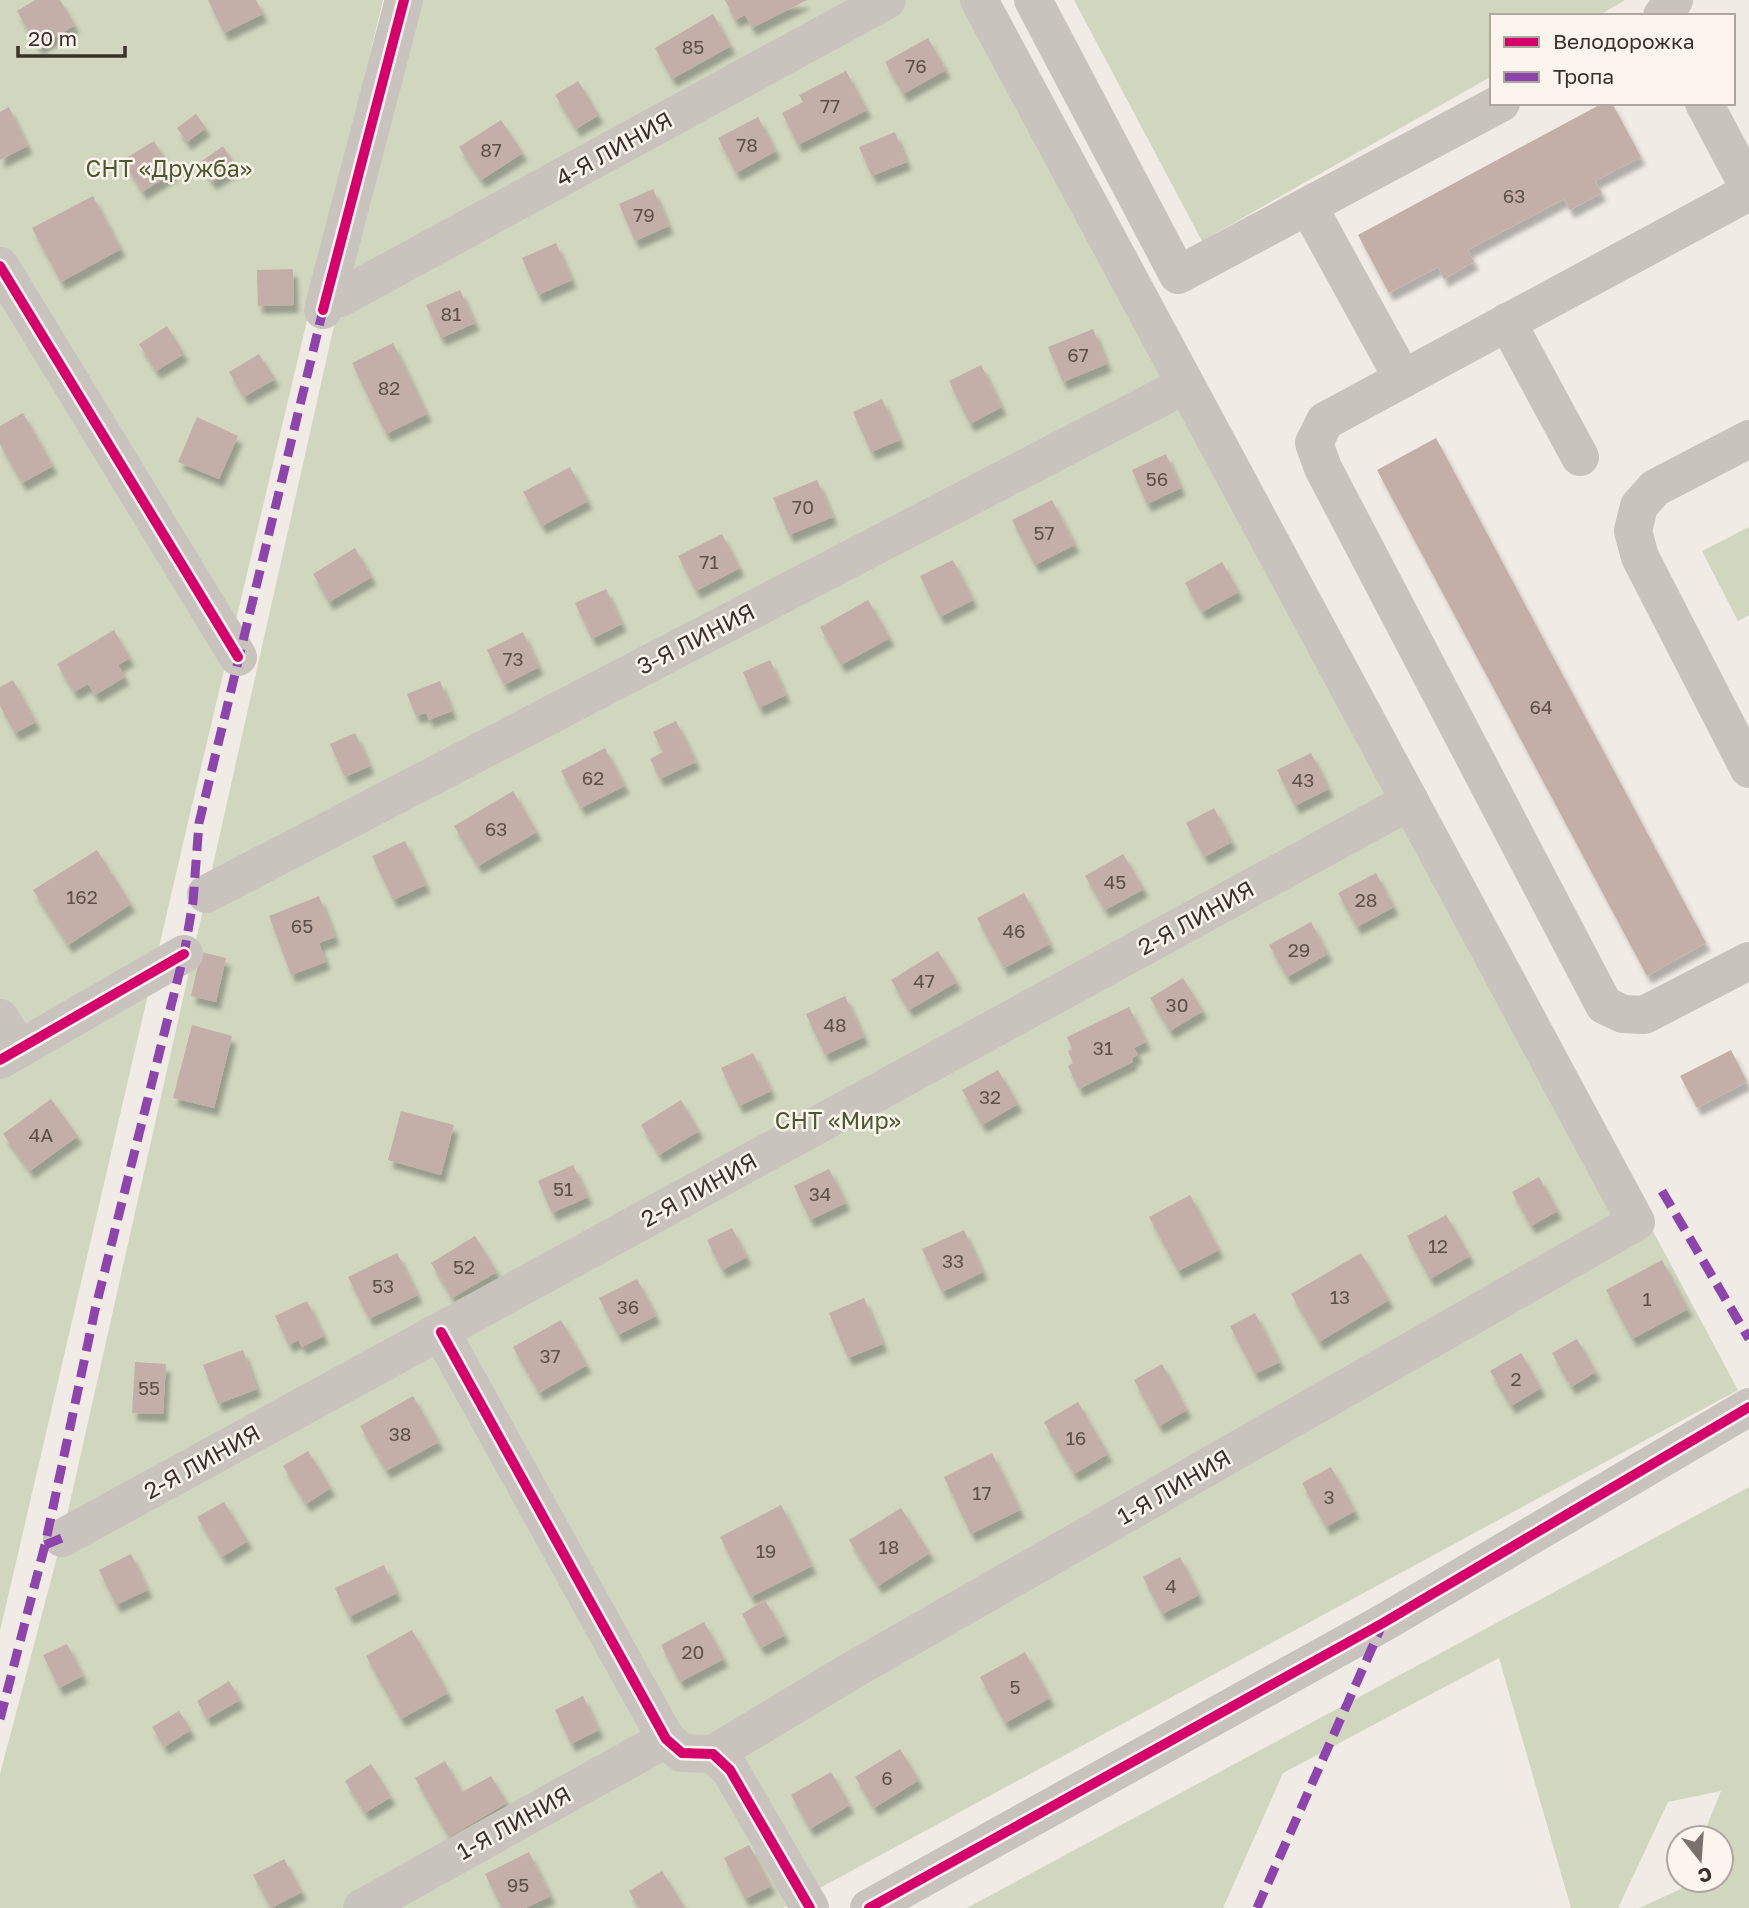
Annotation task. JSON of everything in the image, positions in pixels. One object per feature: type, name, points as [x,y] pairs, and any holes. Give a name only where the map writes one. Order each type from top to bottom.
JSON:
[{"type":"street","name":"4-Я ЛИНИЯ","points":[[404,0],[331,304],[887,0]]},
{"type":"street","points":[[979,0],[1409,801]]},
{"type":"street","points":[[1032,0],[1178,275],[1497,105]]},
{"type":"street","points":[[1705,105],[1749,190],[1325,421],[1314,443],[1323,468],[1604,1005],[1623,1014],[1644,1015],[1749,961]]},
{"type":"street","points":[[1308,206],[1403,379]]},
{"type":"street","points":[[0,266],[238,657]]},
{"type":"street","points":[[1507,322],[1580,457]]},
{"type":"street","name":"3-Я ЛИНИЯ","points":[[206,894],[1185,385]]},
{"type":"street","points":[[1749,439],[1655,488],[1639,506],[1633,531],[1640,557],[1749,769]]},
{"type":"street","name":"1-Я ЛИНИЯ","points":[[713,1754],[863,1664],[1636,1222],[1409,801]]},
{"type":"street","name":"2-Я ЛИНИЯ","points":[[62,1538],[1409,801]]},
{"type":"street","points":[[6,1042],[184,954]]},
{"type":"street","points":[[441,1332],[666,1739],[682,1753],[713,1754],[730,1770],[810,1908]]},
{"type":"street","points":[[869,1908],[1383,1623],[1749,1408]]},
{"type":"street","name":"1-Я ЛИНИЯ","points":[[362,1908],[666,1739]]},
{"type":"green space","name":"СНТ «Дружба»","points":[[0,0],[383,0],[0,1631]]},
{"type":"green space","name":"СНТ «Мир»","points":[[418,0],[994,0],[1738,1390],[783,1908],[0,1908],[0,1774],[62,1538],[344,281]]},
{"type":"green space","points":[[1074,0],[1625,0],[1601,14],[1490,14],[1490,77],[1202,241]]},
{"type":"green space","points":[[1749,527],[1749,615],[1738,621],[1702,551]]},
{"type":"green space","points":[[1749,1487],[1749,1908],[1639,1908],[1670,1894],[1735,1894],[1735,1824],[1708,1824],[1721,1791],[1668,1802],[1618,1908],[1571,1908],[1499,1658],[1283,1773],[1223,1908],[967,1908]]},
{"type":"building","points":[[35,0],[60,0],[75,25],[38,47],[17,11]]},
{"type":"building","points":[[208,0],[256,0],[263,14],[224,33]]},
{"type":"building","points":[[725,0],[807,0],[752,28],[745,15],[735,20]]},
{"type":"building","points":[[713,14],[731,46],[672,79],[655,48]]},
{"type":"building","points":[[928,38],[946,70],[903,94],[885,62]]},
{"type":"building","points":[[846,71],[867,110],[798,145],[782,113],[803,102],[799,95]]},
{"type":"building","points":[[578,81],[599,115],[576,129],[555,95]]},
{"type":"building","points":[[1599,105],[1613,105],[1641,157],[1595,181],[1602,193],[1570,210],[1564,199],[1468,250],[1474,262],[1444,279],[1438,267],[1389,293],[1358,235]]},
{"type":"building","points":[[9,107],[28,146],[0,160],[0,112]]},
{"type":"building","points":[[196,114],[206,128],[187,142],[177,128]]},
{"type":"building","points":[[758,117],[776,151],[736,173],[718,138]]},
{"type":"building","points":[[501,120],[523,153],[481,180],[459,147]]},
{"type":"building","points":[[895,132],[907,162],[872,176],[859,147]]},
{"type":"building","points":[[154,141],[173,173],[142,192],[123,160]]},
{"type":"building","points":[[223,146],[236,167],[212,182],[199,163]]},
{"type":"building","points":[[653,189],[669,226],[635,241],[619,204]]},
{"type":"building","points":[[93,196],[121,249],[61,282],[32,228]]},
{"type":"building","points":[[556,243],[572,280],[538,295],[522,258]]},
{"type":"building","points":[[293,269],[294,305],[258,306],[257,270]]},
{"type":"building","points":[[460,290],[475,323],[441,338],[426,305]]},
{"type":"building","points":[[167,326],[184,354],[156,371],[139,344]]},
{"type":"building","points":[[1093,329],[1107,364],[1063,382],[1048,347]]},
{"type":"building","points":[[393,343],[427,414],[386,434],[352,363]]},
{"type":"building","points":[[259,354],[275,379],[244,397],[229,372]]},
{"type":"building","points":[[981,365],[1002,407],[970,424],[949,381]]},
{"type":"building","points":[[882,399],[900,440],[871,452],[853,412]]},
{"type":"building","points":[[23,413],[53,466],[22,483],[0,444],[0,426]]},
{"type":"building","points":[[197,417],[238,436],[219,479],[178,462]]},
{"type":"building","points":[[1436,438],[1706,943],[1647,976],[1377,470]]},
{"type":"building","points":[[1166,454],[1181,488],[1147,504],[1132,470]]},
{"type":"building","points":[[570,467],[588,501],[542,526],[523,492]]},
{"type":"building","points":[[817,480],[833,517],[789,535],[773,498]]},
{"type":"building","points":[[1052,500],[1075,545],[1035,565],[1012,520]]},
{"type":"building","points":[[722,534],[740,568],[696,591],[678,556]]},
{"type":"building","points":[[355,548],[372,577],[329,602],[313,574]]},
{"type":"building","points":[[953,560],[973,600],[940,617],[920,576]]},
{"type":"building","points":[[1222,562],[1239,592],[1202,612],[1185,583]]},
{"type":"building","points":[[606,589],[622,624],[592,639],[575,603]]},
{"type":"building","points":[[868,600],[890,638],[841,665],[820,627]]},
{"type":"building","points":[[114,630],[130,658],[118,665],[125,677],[95,695],[88,684],[74,692],[57,664]]},
{"type":"building","points":[[523,632],[539,667],[504,685],[487,650]]},
{"type":"building","points":[[770,660],[786,695],[759,708],[743,672]]},
{"type":"building","points":[[13,680],[36,722],[15,733],[0,706],[0,687]]},
{"type":"building","points":[[440,681],[452,711],[429,720],[426,713],[416,716],[407,694]]},
{"type":"building","points":[[676,721],[696,762],[660,779],[650,759],[663,752],[653,732]]},
{"type":"building","points":[[355,733],[370,766],[345,777],[330,744]]},
{"type":"building","points":[[605,748],[625,786],[581,808],[561,771]]},
{"type":"building","points":[[1311,753],[1329,789],[1295,806],[1277,770]]},
{"type":"building","points":[[513,791],[537,832],[478,866],[454,826]]},
{"type":"building","points":[[1214,808],[1232,842],[1204,857],[1186,823]]},
{"type":"building","points":[[405,841],[426,885],[393,900],[372,856]]},
{"type":"building","points":[[97,850],[131,904],[68,945],[33,890]]},
{"type":"building","points":[[1123,854],[1144,889],[1105,910],[1085,876]]},
{"type":"building","points":[[1376,873],[1394,907],[1357,927],[1338,893]]},
{"type":"building","points":[[1024,893],[1050,944],[1004,968],[977,918]]},
{"type":"building","points":[[319,896],[335,937],[319,943],[326,962],[291,975],[269,916]]},
{"type":"building","points":[[1311,922],[1328,954],[1287,977],[1269,945]]},
{"type":"building","points":[[938,951],[957,982],[909,1010],[891,980]]},
{"type":"building","points":[[201,952],[226,958],[216,1002],[191,996]]},
{"type":"building","points":[[1183,978],[1203,1011],[1170,1031],[1150,998]]},
{"type":"building","points":[[845,996],[864,1037],[825,1055],[806,1014]]},
{"type":"building","points":[[1129,1007],[1146,1042],[1134,1048],[1138,1055],[1132,1058],[1133,1062],[1079,1089],[1068,1066],[1073,1063],[1068,1051],[1072,1049],[1067,1037]]},
{"type":"building","points":[[192,1025],[232,1036],[214,1108],[173,1098]]},
{"type":"building","points":[[1731,1050],[1747,1082],[1697,1108],[1680,1076]]},
{"type":"building","points":[[753,1053],[771,1091],[739,1106],[721,1068]]},
{"type":"building","points":[[998,1070],[1018,1104],[982,1125],[962,1090]]},
{"type":"building","points":[[51,1099],[78,1136],[30,1171],[3,1134]]},
{"type":"building","points":[[681,1100],[699,1131],[659,1155],[641,1125]]},
{"type":"building","points":[[401,1111],[454,1125],[441,1175],[388,1160]]},
{"type":"building","points":[[573,1165],[588,1197],[552,1213],[538,1181]]},
{"type":"building","points":[[829,1169],[846,1203],[810,1220],[794,1186]]},
{"type":"building","points":[[1539,1177],[1558,1211],[1531,1226],[1512,1192]]},
{"type":"building","points":[[1190,1195],[1219,1250],[1178,1271],[1149,1217]]},
{"type":"building","points":[[1446,1215],[1470,1256],[1430,1279],[1407,1236]]},
{"type":"building","points":[[732,1228],[747,1257],[722,1270],[707,1240]]},
{"type":"building","points":[[964,1230],[983,1272],[942,1292],[922,1249]]},
{"type":"building","points":[[475,1236],[497,1272],[452,1298],[431,1263]]},
{"type":"building","points":[[397,1253],[418,1295],[369,1319],[348,1277]]},
{"type":"building","points":[[1361,1253],[1389,1300],[1319,1342],[1291,1294]]},
{"type":"building","points":[[1662,1260],[1688,1309],[1632,1339],[1606,1290]]},
{"type":"building","points":[[637,1279],[656,1316],[618,1335],[599,1298]]},
{"type":"building","points":[[864,1298],[883,1344],[848,1358],[829,1313]]},
{"type":"building","points":[[307,1301],[324,1336],[302,1347],[298,1340],[289,1345],[275,1316]]},
{"type":"building","points":[[1255,1313],[1280,1362],[1255,1374],[1230,1326]]},
{"type":"building","points":[[561,1320],[587,1365],[539,1393],[513,1347]]},
{"type":"building","points":[[1577,1339],[1596,1372],[1571,1387],[1552,1353]]},
{"type":"building","points":[[243,1350],[257,1389],[218,1404],[203,1365]]},
{"type":"building","points":[[1521,1353],[1541,1388],[1511,1406],[1490,1371]]},
{"type":"building","points":[[135,1362],[166,1364],[163,1414],[132,1413]]},
{"type":"building","points":[[1162,1364],[1187,1410],[1159,1426],[1134,1380]]},
{"type":"building","points":[[413,1396],[439,1442],[386,1471],[360,1426]]},
{"type":"building","points":[[1078,1402],[1108,1454],[1074,1474],[1044,1422]]},
{"type":"building","points":[[308,1451],[331,1488],[306,1504],[283,1466]]},
{"type":"building","points":[[992,1453],[1020,1510],[971,1534],[944,1477]]},
{"type":"building","points":[[1331,1467],[1355,1511],[1326,1527],[1302,1483]]},
{"type":"building","points":[[224,1502],[248,1541],[222,1557],[197,1517]]},
{"type":"building","points":[[781,1505],[812,1566],[751,1597],[720,1537]]},
{"type":"building","points":[[901,1508],[930,1553],[878,1586],[849,1540]]},
{"type":"building","points":[[131,1554],[148,1590],[116,1605],[99,1570]]},
{"type":"building","points":[[1180,1557],[1199,1595],[1162,1614],[1143,1577]]},
{"type":"building","points":[[384,1565],[397,1593],[349,1617],[335,1588]]},
{"type":"building","points":[[765,1600],[785,1635],[761,1648],[742,1614]]},
{"type":"building","points":[[704,1622],[724,1659],[680,1682],[661,1645]]},
{"type":"building","points":[[412,1630],[448,1693],[401,1719],[366,1656]]},
{"type":"building","points":[[67,1644],[83,1676],[59,1688],[43,1655]]},
{"type":"building","points":[[1025,1652],[1050,1698],[1005,1723],[980,1677]]},
{"type":"building","points":[[229,1681],[240,1700],[207,1719],[197,1701]]},
{"type":"building","points":[[583,1696],[599,1730],[571,1744],[555,1710]]},
{"type":"building","points":[[179,1711],[191,1730],[164,1747],[152,1727]]},
{"type":"building","points":[[900,1749],[919,1780],[874,1808],[855,1777]]},
{"type":"building","points":[[445,1761],[462,1792],[491,1776],[507,1803],[449,1837],[415,1778]]},
{"type":"building","points":[[371,1764],[391,1797],[365,1813],[345,1781]]},
{"type":"building","points":[[831,1772],[850,1805],[810,1829],[791,1795]]},
{"type":"building","points":[[749,1845],[771,1886],[745,1899],[724,1858]]},
{"type":"building","points":[[529,1852],[551,1896],[525,1908],[502,1908],[485,1874]]},
{"type":"building","points":[[284,1859],[302,1892],[271,1908],[253,1875]]},
{"type":"building","points":[[662,1871],[685,1908],[639,1908],[629,1891]]},
{"type":"marked path","points":[[0,1719],[45,1545],[95,1310],[184,954],[193,902],[199,823],[323,310]]},
{"type":"marked path","points":[[1662,1191],[1749,1339]]},
{"type":"marked path","points":[[45,1545],[62,1538]]},
{"type":"marked path","points":[[1257,1908],[1383,1623]]},
{"type":"cycle path","points":[[323,310],[404,0]]},
{"type":"cycle path","points":[[0,266],[238,657]]},
{"type":"cycle path","points":[[0,1060],[184,954]]},
{"type":"cycle path","points":[[441,1332],[666,1739],[682,1753],[713,1754],[730,1770],[810,1908]]},
{"type":"cycle path","points":[[869,1908],[1383,1623],[1749,1407]]}]
